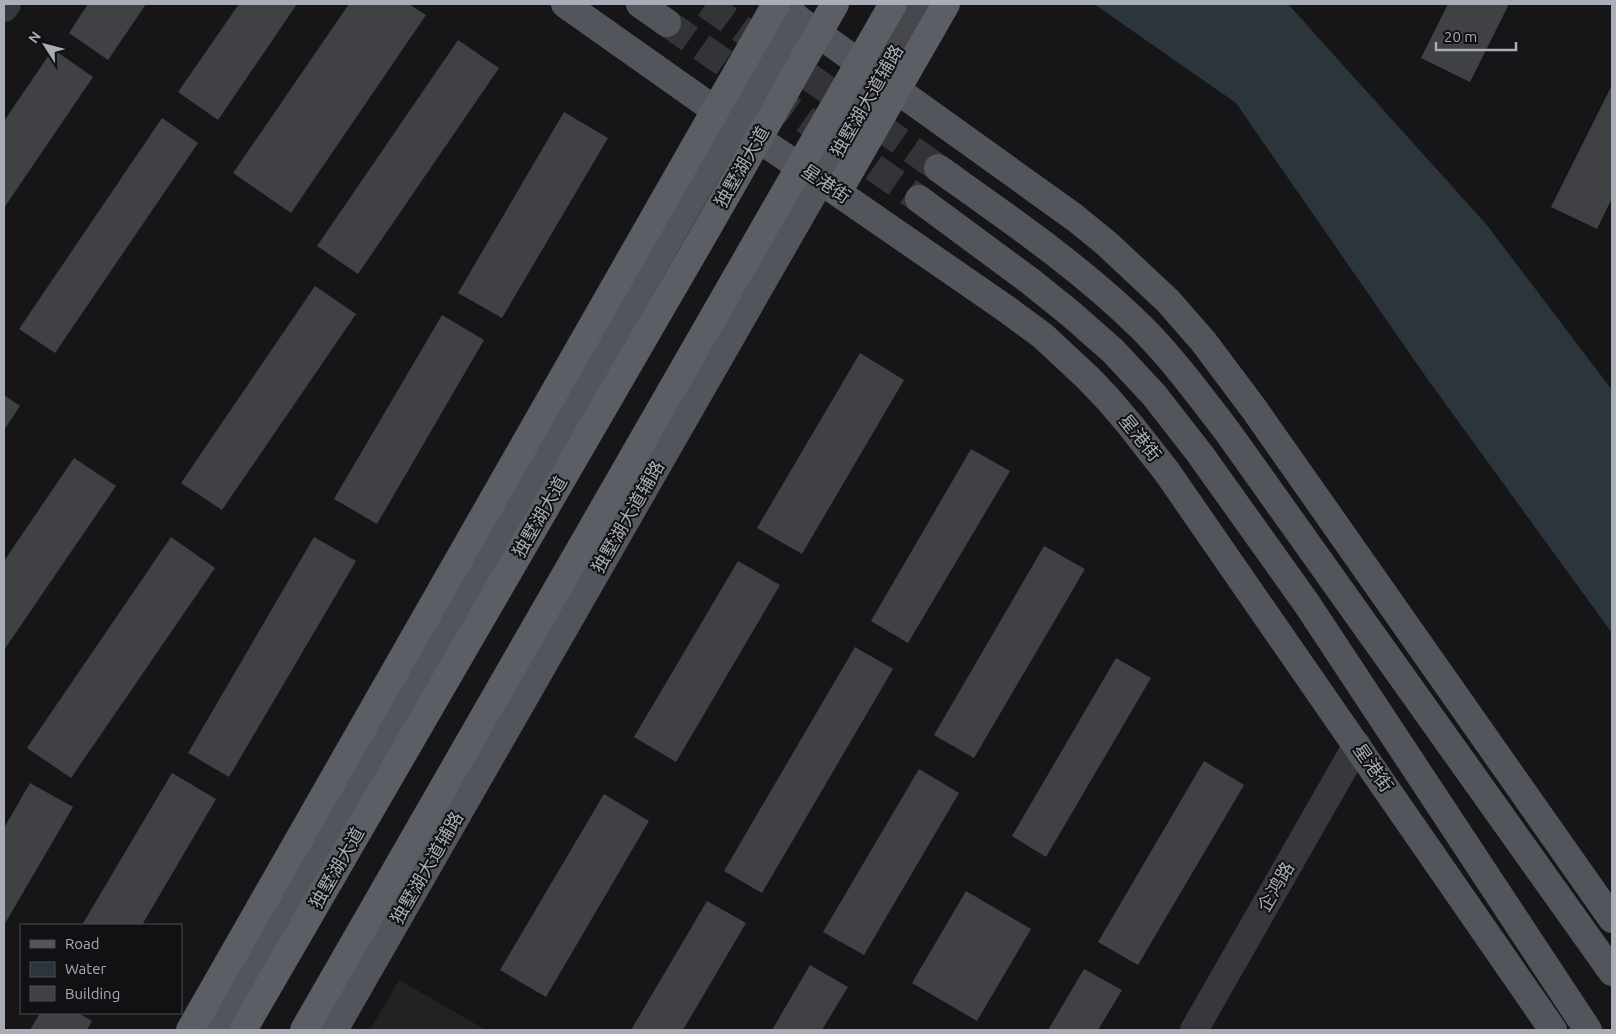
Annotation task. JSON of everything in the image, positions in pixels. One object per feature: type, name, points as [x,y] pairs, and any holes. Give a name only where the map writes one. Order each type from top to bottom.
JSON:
[{"type":"highway","name":"独墅湖大道","points":[[243,1030],[835,4]]},
{"type":"highway","points":[[304,1030],[893,4]]},
{"type":"highway","points":[[830,186],[888,83],[946,4]]},
{"type":"highway","points":[[190,1030],[575,357],[725,117],[788,7]]},
{"type":"main road","name":"星港街","points":[[565,4],[725,117],[830,186],[1012,313],[1043,336],[1088,378],[1132,426],[1167,472],[1553,1030]]},
{"type":"main road","points":[[640,4],[667,23]]},
{"type":"main road","name":"独墅湖大道辅路","points":[[888,83],[922,4]]},
{"type":"main road","points":[[788,7],[888,83],[1074,217],[1130,264],[1180,314],[1203,341],[1254,409],[1612,919]]},
{"type":"main road","points":[[215,1030],[725,117]]},
{"type":"main road","points":[[938,168],[1053,250],[1097,287],[1142,328],[1184,375],[1227,431],[1612,972]]},
{"type":"main road","name":"独墅湖大道辅路","points":[[334,1030],[830,186]]},
{"type":"main road","name":"星港街","points":[[919,199],[1030,281],[1071,314],[1113,351],[1154,395],[1200,454],[1307,604],[1588,1030]]},
{"type":"street","points":[[4,8],[7,4]]},
{"type":"street","name":"企鸿路","points":[[1194,1030],[1357,745]]},
{"type":"shaded area","points":[[399,980],[486,1030],[370,1030]]},
{"type":"water","points":[[1094,4],[1288,4],[1486,224],[1612,390],[1612,633],[1426,377],[1236,103]]},
{"type":"building","points":[[88,4],[146,4],[108,60],[69,33]]},
{"type":"building","points":[[239,4],[297,4],[218,120],[178,92]]},
{"type":"building","points":[[349,4],[409,4],[426,15],[291,213],[233,173]]},
{"type":"building","points":[[1448,4],[1509,4],[1470,82],[1421,58]]},
{"type":"building","points":[[458,40],[499,68],[358,274],[317,246]]},
{"type":"building","points":[[53,49],[93,77],[4,208],[4,121]]},
{"type":"building","points":[[1612,85],[1612,198],[1597,229],[1551,207]]},
{"type":"building","points":[[564,112],[608,138],[502,318],[458,293]]},
{"type":"building","points":[[162,118],[198,143],[55,353],[19,329]]},
{"type":"building","points":[[315,286],[356,314],[222,510],[181,483]]},
{"type":"building","points":[[442,315],[484,340],[377,524],[334,499]]},
{"type":"building","points":[[860,353],[904,380],[802,554],[757,528]]},
{"type":"building","points":[[4,395],[20,406],[4,430]]},
{"type":"building","points":[[971,449],[1010,471],[908,643],[871,621]]},
{"type":"building","points":[[74,458],[116,486],[4,650],[4,561]]},
{"type":"building","points":[[171,537],[215,568],[71,778],[27,748]]},
{"type":"building","points":[[314,537],[356,561],[229,777],[188,753]]},
{"type":"building","points":[[1044,546],[1085,569],[974,758],[934,735]]},
{"type":"building","points":[[738,561],[780,585],[676,762],[634,737]]},
{"type":"building","points":[[855,647],[893,669],[762,893],[724,871]]},
{"type":"building","points":[[1116,658],[1151,678],[1046,857],[1012,836]]},
{"type":"building","points":[[1204,761],[1244,785],[1138,965],[1098,942]]},
{"type":"building","points":[[919,769],[959,793],[864,955],[823,932]]},
{"type":"building","points":[[172,773],[216,799],[143,924],[83,924]]},
{"type":"building","points":[[30,783],[73,807],[4,925],[4,828]]},
{"type":"building","points":[[604,794],[649,821],[546,997],[500,970]]},
{"type":"building","points":[[966,891],[1031,929],[977,1021],[912,983]]},
{"type":"building","points":[[707,901],[746,923],[683,1030],[631,1030]]},
{"type":"building","points":[[810,965],[848,987],[822,1030],[772,1030]]},
{"type":"building","points":[[1084,969],[1122,990],[1098,1030],[1048,1030]]},
{"type":"building","points":[[39,1014],[80,1014],[92,1021],[87,1030],[30,1030]]},
{"type":"tunnel","points":[[706,4],[938,168]]},
{"type":"tunnel","points":[[667,23],[919,199]]}]
